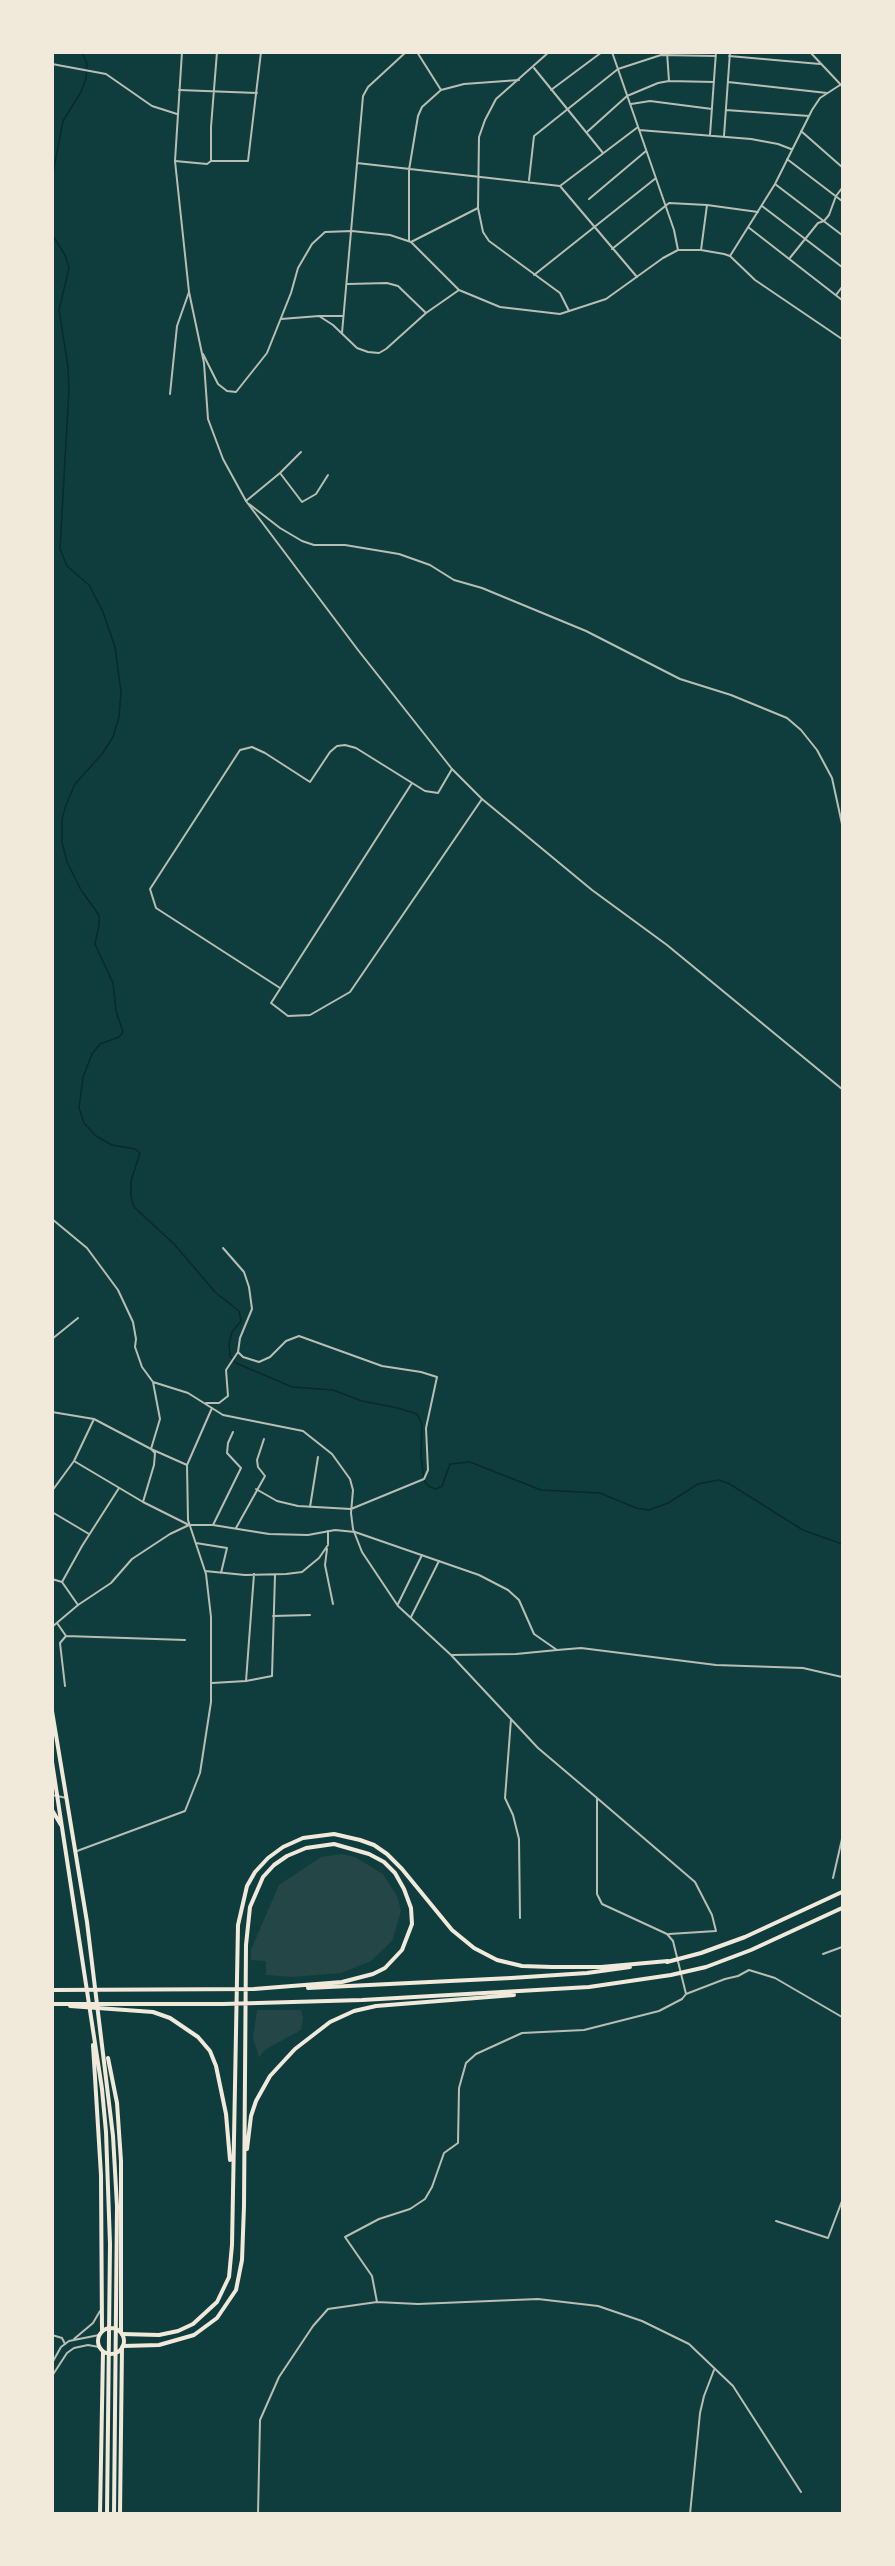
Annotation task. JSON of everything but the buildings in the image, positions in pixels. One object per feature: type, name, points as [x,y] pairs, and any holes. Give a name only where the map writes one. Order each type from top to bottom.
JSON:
[{"type":"highway","points":[[52,1711],[76,1851],[104,2048],[116,2172],[114,2514]]},
{"type":"highway","points":[[52,1762],[102,2089],[108,2156],[107,2514]]},
{"type":"highway","points":[[52,1810],[64,1833]]},
{"type":"highway","points":[[102,2331],[113,2328],[122,2333],[159,2335],[178,2331],[193,2324],[217,2302],[229,2277],[238,1925],[241,1905],[251,1879],[268,1858],[283,1848],[303,1838],[334,1834],[374,1845],[402,1869],[452,1930],[474,1948],[497,1960],[522,1966],[552,1968],[601,1967],[668,1961]]},
{"type":"highway","points":[[244,2206],[246,1945],[250,1907],[256,1890],[274,1865],[306,1848],[320,1845],[334,1844],[357,1849],[384,1862],[395,1873],[411,1908],[412,1924],[402,1950],[385,1968],[373,1974],[342,1982],[251,1989]]},
{"type":"highway","points":[[52,1990],[225,1990],[587,1973],[668,1961],[701,1953],[745,1937],[843,1893]]},
{"type":"highway","points":[[103,2352],[115,2354],[123,2346],[159,2345],[179,2341],[200,2331],[218,2318],[230,2302],[239,2276],[248,2135],[256,2101],[280,2064],[295,2049],[330,2022],[354,2011],[376,2006],[589,1987],[671,1975],[706,1967],[751,1950],[843,1908]]},
{"type":"highway","points":[[52,2004],[111,2006],[362,2000],[589,1987]]},
{"type":"highway","points":[[111,2006],[136,2009],[170,2018],[198,2037],[210,2051],[218,2073],[226,2114],[232,2206]]},
{"type":"highway","points":[[92,2029],[101,2175],[102,2331],[99,2335],[99,2347],[103,2352],[100,2514]]},
{"type":"highway","points":[[104,2048],[113,2078],[120,2137],[123,2214],[120,2514]]},
{"type":"street","points":[[182,52],[175,161],[189,292],[201,351],[208,419],[224,459],[246,501],[280,528],[302,541],[314,545],[345,545],[399,554],[430,566],[454,580],[482,588],[586,631],[680,679],[731,694],[787,718],[801,730],[817,750],[832,778],[843,824]]},
{"type":"street","points":[[211,161],[213,90],[217,52]]},
{"type":"street","points":[[175,161],[207,164],[211,161],[248,161],[261,52]]},
{"type":"street","points":[[342,333],[363,96],[368,87],[406,52]]},
{"type":"street","points":[[417,52],[441,90]]},
{"type":"street","points":[[549,52],[534,68],[496,99],[485,120],[479,137],[478,208],[483,232],[489,241],[560,293],[566,300],[569,311]]},
{"type":"street","points":[[551,90],[602,52]]},
{"type":"street","points":[[612,52],[656,178],[678,250]]},
{"type":"street","points":[[730,256],[775,184],[791,149],[820,98],[841,86],[810,52]]},
{"type":"street","points":[[667,53],[669,81]]},
{"type":"street","points":[[529,181],[534,136],[618,69],[667,53],[716,54],[710,135]]},
{"type":"street","points":[[723,136],[730,54],[820,64]]},
{"type":"street","points":[[52,64],[96,71],[116,79],[139,98],[156,108],[177,114]]},
{"type":"street","points":[[534,68],[603,153]]},
{"type":"street","points":[[410,242],[409,170],[418,116],[422,107],[441,90],[464,84],[519,80]]},
{"type":"street","points":[[587,132],[627,96],[669,81],[714,82]]},
{"type":"street","points":[[728,82],[828,93]]},
{"type":"street","points":[[179,90],[257,93]]},
{"type":"street","points":[[630,104],[650,101],[712,109]]},
{"type":"street","points":[[726,110],[809,116]]},
{"type":"street","points":[[560,186],[639,128],[723,136],[778,144],[791,149]]},
{"type":"street","points":[[801,131],[843,167]]},
{"type":"street","points":[[589,199],[646,151]]},
{"type":"street","points":[[787,159],[843,201]]},
{"type":"street","points":[[357,163],[560,186],[637,277]]},
{"type":"street","points":[[534,275],[656,178]]},
{"type":"street","points":[[775,184],[843,235]]},
{"type":"street","points":[[789,259],[818,223],[824,221],[829,215],[836,196],[843,188]]},
{"type":"street","points":[[612,249],[669,203],[758,212]]},
{"type":"street","points":[[701,250],[706,205]]},
{"type":"street","points":[[762,206],[843,267]]},
{"type":"street","points":[[410,242],[478,208]]},
{"type":"street","points":[[748,227],[843,300]]},
{"type":"street","points":[[201,351],[218,384],[227,391],[236,392],[267,353],[298,268],[312,244],[324,232],[352,231],[390,235],[410,242],[459,290],[500,307],[560,314],[606,299],[678,250],[701,250],[730,256],[755,280],[843,339]]},
{"type":"street","points":[[348,284],[387,283],[398,286],[426,314]]},
{"type":"street","points":[[836,295],[843,287]]},
{"type":"street","points":[[319,316],[342,333],[357,348],[379,353],[459,290]]},
{"type":"street","points":[[170,394],[177,326],[189,292]]},
{"type":"street","points":[[281,319],[344,316]]},
{"type":"street","points":[[246,501],[301,452]]},
{"type":"street","points":[[280,473],[302,502],[316,494],[328,475]]},
{"type":"street","points":[[249,504],[358,650],[452,769],[482,800],[592,890],[667,945],[843,1089]]},
{"type":"street","points":[[280,988],[156,908],[150,889],[232,760],[240,750],[252,747],[310,782],[330,752],[337,746],[345,745],[356,747],[425,791],[438,793],[452,769]]},
{"type":"street","points":[[412,783],[271,1003],[288,1016],[310,1015],[350,992],[482,800]]},
{"type":"street","points":[[52,1219],[87,1248],[118,1290],[133,1322],[135,1347],[142,1367],[153,1382],[160,1419],[151,1449]]},
{"type":"street","points":[[204,1403],[219,1403],[228,1396],[226,1370],[236,1353],[252,1309],[244,1272],[223,1248]]},
{"type":"street","points":[[52,1339],[78,1318]]},
{"type":"street","points":[[236,1353],[259,1362],[270,1357],[286,1341],[299,1336],[382,1366],[437,1377],[426,1428],[428,1476],[424,1479],[351,1509],[310,1507],[277,1501],[256,1489]]},
{"type":"street","points":[[153,1382],[189,1393],[223,1415],[303,1431],[332,1454],[350,1479],[353,1490],[351,1509],[355,1532],[362,1552],[398,1604],[451,1655],[538,1748],[695,1882],[712,1915],[716,1931],[667,1934]]},
{"type":"street","points":[[76,1851],[184,1811],[200,1773],[211,1702],[211,1617],[205,1571],[189,1525],[187,1465],[212,1408]]},
{"type":"street","points":[[52,1412],[94,1419],[187,1465]]},
{"type":"street","points":[[52,1491],[74,1461],[94,1419]]},
{"type":"street","points":[[213,1525],[241,1468],[228,1453],[228,1443],[233,1432]]},
{"type":"street","points":[[236,1528],[265,1476],[256,1460],[264,1439]]},
{"type":"street","points":[[143,1502],[154,1464],[155,1453],[151,1449]]},
{"type":"street","points":[[310,1507],[318,1457]]},
{"type":"street","points":[[74,1461],[143,1502],[189,1525]]},
{"type":"street","points":[[62,1582],[89,1534],[119,1488]]},
{"type":"street","points":[[52,1512],[89,1534]]},
{"type":"street","points":[[185,1640],[66,1636],[54,1624],[111,1583],[132,1559],[170,1534],[189,1525],[213,1525],[269,1534],[308,1535],[355,1532],[479,1575],[508,1590],[519,1600],[534,1634],[557,1650]]},
{"type":"street","points":[[328,1532],[325,1565],[333,1604]]},
{"type":"street","points":[[196,1543],[227,1548],[221,1573]]},
{"type":"street","points":[[205,1571],[275,1575],[302,1572],[319,1558],[328,1545]]},
{"type":"street","points":[[398,1604],[422,1556]]},
{"type":"street","points":[[411,1617],[439,1562]]},
{"type":"street","points":[[246,1681],[254,1574]]},
{"type":"street","points":[[212,1683],[246,1681],[272,1676],[275,1575]]},
{"type":"street","points":[[52,1579],[62,1582],[78,1605]]},
{"type":"street","points":[[273,1616],[310,1615]]},
{"type":"street","points":[[65,1686],[60,1643],[66,1636]]},
{"type":"street","points":[[451,1655],[516,1654],[581,1648],[716,1665],[803,1668],[843,1677]]},
{"type":"street","points":[[511,1719],[505,1798],[513,1815],[519,1839],[520,1918]]},
{"type":"street","points":[[55,1789],[66,1791]]},
{"type":"street","points":[[52,1795],[67,1798]]},
{"type":"street","points":[[597,1798],[597,1894],[602,1904],[667,1934],[673,1941],[686,1994]]},
{"type":"street","points":[[833,1878],[843,1839]]},
{"type":"street","points":[[823,1954],[842,1947],[843,1958]]},
{"type":"street","points":[[377,2302],[372,2276],[345,2237],[379,2219],[410,2209],[424,2199],[432,2187],[444,2153],[458,2143],[459,2088],[466,2063],[471,2058],[501,2041],[522,2033],[584,2030],[659,2012],[682,1999],[686,1994],[749,1970],[775,1978],[843,2017]]},
{"type":"street","points":[[776,2221],[828,2238],[843,2202]]},
{"type":"street","points":[[258,2514],[260,2420],[279,2377],[313,2326],[328,2309],[377,2302],[418,2304],[538,2299],[598,2306],[642,2321],[689,2344],[733,2386],[801,2493]]},
{"type":"street","points":[[52,2363],[65,2344],[93,2323],[102,2302]]},
{"type":"street","points":[[73,2340],[99,2335]]},
{"type":"street","points":[[52,2336],[62,2338],[65,2344]]},
{"type":"street","points":[[52,2376],[67,2353],[74,2348],[88,2345],[99,2347]]},
{"type":"street","points":[[690,2514],[700,2413],[714,2370]]},
{"type":"shaded area","points":[[342,1854],[355,1857],[383,1874],[397,1896],[401,1911],[392,1941],[371,1961],[341,1973],[293,1977],[266,1975],[266,1961],[251,1960],[251,1950],[279,1885],[321,1857]]},
{"type":"shaded area","points":[[257,2010],[301,2010],[303,2018],[301,2030],[266,2049],[259,2057],[253,2038]]},
{"type":"waterway","points":[[52,178],[63,121],[81,92],[86,78],[87,64],[82,52]]},
{"type":"waterway","points":[[52,234],[65,255],[69,268],[59,310],[69,389],[60,549],[67,566],[89,585],[103,612],[115,647],[121,692],[119,717],[113,737],[102,754],[75,784],[62,819],[62,842],[67,862],[81,890],[99,915],[95,944],[113,983],[116,1011],[123,1032],[119,1037],[100,1044],[92,1054],[83,1077],[79,1108],[84,1123],[96,1136],[112,1145],[135,1149],[140,1153],[131,1181],[131,1197],[134,1207],[174,1244],[216,1293],[239,1311],[241,1321],[232,1332],[229,1344],[230,1356],[236,1363],[292,1387],[333,1390],[362,1401],[417,1414],[422,1424],[423,1473],[425,1482],[430,1487],[436,1489],[442,1486],[450,1464],[470,1462],[541,1490],[600,1493],[636,1508],[649,1510],[668,1503],[698,1484],[718,1480],[728,1483],[803,1530],[842,1544]]}]
